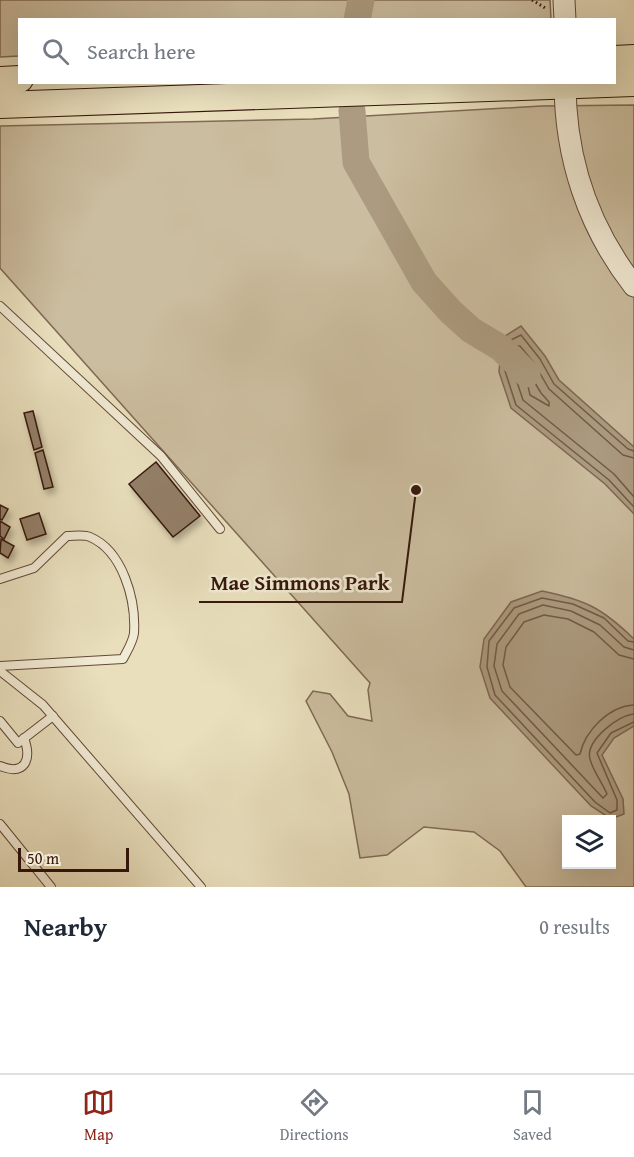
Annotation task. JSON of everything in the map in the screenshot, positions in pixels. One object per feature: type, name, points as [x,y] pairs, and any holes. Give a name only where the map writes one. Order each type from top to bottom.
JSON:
[{"type":"main road","points":[[616,59],[634,58]]},
{"type":"main road","points":[[0,80],[18,79]]},
{"type":"main road","points":[[616,83],[634,83]]},
{"type":"main road","points":[[0,105],[565,84]]},
{"type":"street","points":[[564,0],[565,18]]},
{"type":"street","points":[[565,84],[571,151],[579,182],[608,250],[634,286]]},
{"type":"lane","points":[[0,306],[161,456],[220,529]]},
{"type":"lane","points":[[0,579],[34,568],[67,536],[88,535],[107,547],[121,568],[132,603],[134,635],[123,659],[0,666]]},
{"type":"lane","points":[[0,671],[26,689],[52,716],[201,887]]},
{"type":"lane","points":[[0,721],[18,743],[52,716]]},
{"type":"lane","points":[[0,766],[10,770],[20,768],[27,760],[29,751],[24,738]]},
{"type":"lane","points":[[0,824],[51,887]]},
{"type":"shaded area","points":[[0,0],[550,0],[551,18],[18,18],[18,56],[0,57]]},
{"type":"shaded area","points":[[634,105],[634,887],[526,887],[500,851],[474,832],[424,827],[387,855],[360,858],[349,794],[332,752],[306,701],[313,691],[330,694],[348,716],[372,721],[368,690],[370,683],[0,268],[0,126],[313,119],[541,106]]},
{"type":"water","points":[[521,326],[545,356],[559,380],[634,447],[634,514],[605,484],[511,408],[499,372],[502,338]]},
{"type":"water","points":[[542,591],[570,598],[602,613],[634,639],[634,726],[614,738],[602,755],[623,799],[624,814],[616,817],[616,815],[605,815],[591,806],[490,698],[480,667],[484,639],[511,602]]},
{"type":"building","points":[[33,411],[42,447],[34,450],[24,413]]},
{"type":"building","points":[[43,450],[53,487],[44,489],[35,453]]},
{"type":"building","points":[[156,462],[200,516],[173,537],[129,484]]},
{"type":"building","points":[[0,505],[8,509],[2,520],[0,519]]},
{"type":"building","points":[[39,513],[46,534],[27,540],[20,519]]},
{"type":"building","points":[[0,521],[10,527],[4,539],[0,536]]},
{"type":"building","points":[[1,539],[14,546],[8,558],[0,553]]},
{"type":"waterway","points":[[357,18],[361,0]]},
{"type":"waterway","points":[[352,111],[356,162],[424,282],[471,330],[501,348],[527,374]]},
{"type":"place","name":"Mae Simmons Park","points":[[416,490]]}]
